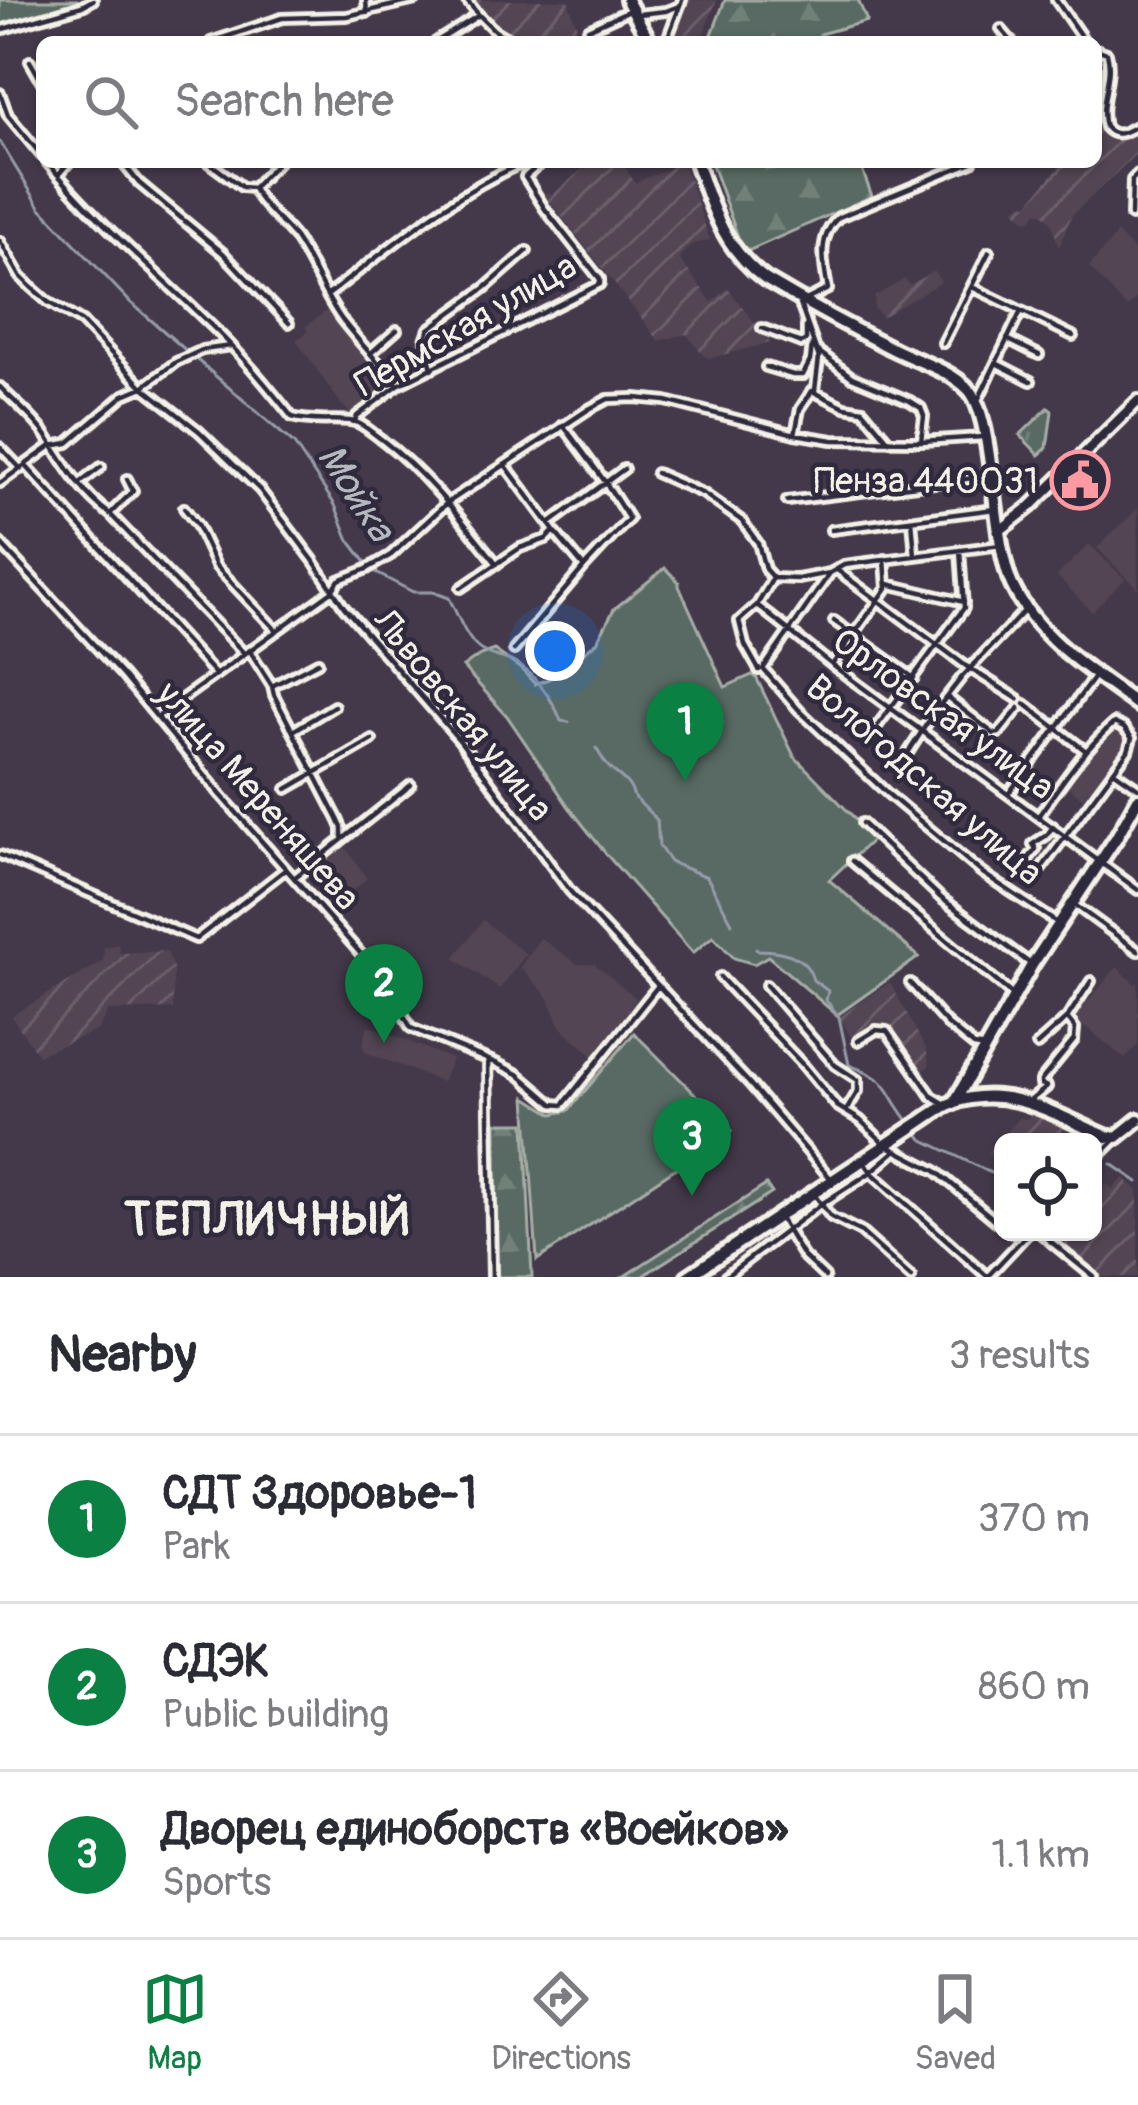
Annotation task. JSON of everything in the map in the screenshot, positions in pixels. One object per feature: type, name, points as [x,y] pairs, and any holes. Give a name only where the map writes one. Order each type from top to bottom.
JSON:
[{"type":"main road","points":[[632,8],[647,36]]},
{"type":"main road","points":[[699,168],[715,217],[739,257],[764,279],[962,383],[977,402],[999,538],[1012,585],[1054,641],[1138,705]]},
{"type":"main road","points":[[999,538],[1138,401]]},
{"type":"main road","points":[[951,1104],[1032,965],[1138,799]]},
{"type":"main road","points":[[696,1276],[951,1104],[994,1096],[1028,1102],[1108,1137],[1118,1137],[1138,1120]]},
{"type":"street","points":[[0,30],[93,0]]},
{"type":"street","points":[[366,0],[367,13]]},
{"type":"street","points":[[229,36],[282,18],[367,13],[416,0]]},
{"type":"street","points":[[466,0],[504,36]]},
{"type":"street","points":[[1056,0],[1081,36]]},
{"type":"street","points":[[588,29],[632,8],[666,11],[680,3]]},
{"type":"street","points":[[668,36],[680,3]]},
{"type":"street","points":[[666,11],[674,21]]},
{"type":"street","points":[[446,36],[479,15]]},
{"type":"street","points":[[1001,29],[1007,36]]},
{"type":"street","points":[[1102,52],[1110,62],[1102,102],[1105,128],[1121,134],[1138,125]]},
{"type":"street","points":[[30,61],[36,72]]},
{"type":"street","points":[[0,93],[8,115],[36,148]]},
{"type":"street","points":[[52,168],[129,250],[231,346],[292,417],[355,421],[398,452],[497,564]]},
{"type":"street","points":[[58,175],[64,168]]},
{"type":"street","points":[[127,168],[214,244],[289,322]]},
{"type":"street","points":[[216,168],[242,187],[253,188]]},
{"type":"street","points":[[253,188],[272,168]]},
{"type":"street","points":[[328,295],[445,206],[511,168]]},
{"type":"street","name":"Пермская улица","points":[[355,421],[398,385],[600,284],[525,177],[535,168]]},
{"type":"street","points":[[814,391],[820,366],[802,299],[828,289],[824,238],[830,225],[839,217],[957,168]]},
{"type":"street","points":[[1131,216],[1132,180],[1138,174]]},
{"type":"street","points":[[253,188],[298,242],[339,317],[398,385]]},
{"type":"street","name":"Львовская улица","points":[[0,241],[31,287],[82,322],[143,387],[200,431],[260,490],[357,623],[460,741],[570,891],[763,1098],[832,1180]]},
{"type":"street","points":[[432,369],[425,340],[428,329],[526,251]]},
{"type":"street","points":[[943,343],[989,252]]},
{"type":"street","points":[[972,287],[1073,336]]},
{"type":"street","points":[[563,304],[567,317]]},
{"type":"street","points":[[977,402],[1021,311]]},
{"type":"street","points":[[762,328],[803,343],[806,320]]},
{"type":"street","points":[[370,353],[397,330]]},
{"type":"street","points":[[766,368],[803,374],[813,339]]},
{"type":"street","points":[[1007,339],[1039,355]]},
{"type":"street","points":[[0,483],[52,446],[68,442],[124,395],[191,353],[231,346]]},
{"type":"street","points":[[818,351],[858,380],[921,408],[920,441]]},
{"type":"street","points":[[996,363],[1031,381]]},
{"type":"street","points":[[0,387],[46,435],[100,507],[247,652],[272,686],[341,825],[342,837]]},
{"type":"street","points":[[795,434],[800,409],[814,391],[845,407],[863,410],[889,441]]},
{"type":"street","points":[[157,717],[332,590],[339,580],[391,555],[447,503],[608,399],[666,401],[795,434],[848,441],[985,437]]},
{"type":"street","points":[[514,650],[629,519],[563,425]]},
{"type":"street","points":[[0,447],[217,675]]},
{"type":"street","points":[[505,463],[584,567]]},
{"type":"street","points":[[80,483],[101,467]]},
{"type":"street","points":[[549,524],[624,469]]},
{"type":"street","points":[[656,473],[704,494],[742,521],[773,578],[798,579],[849,563],[960,550],[999,538]]},
{"type":"street","points":[[787,500],[990,476]]},
{"type":"street","points":[[110,514],[133,491],[127,478]]},
{"type":"street","points":[[184,508],[215,566],[277,631]]},
{"type":"street","points":[[830,530],[995,509]]},
{"type":"street","points":[[912,520],[915,555]]},
{"type":"street","points":[[461,588],[554,531]]},
{"type":"street","name":"улица Мереняшева","points":[[0,543],[382,979],[411,1028],[518,1074],[553,1104],[563,1105],[658,986]]},
{"type":"street","points":[[878,725],[963,610],[960,550]]},
{"type":"street","points":[[832,665],[888,584],[885,559]]},
{"type":"street","points":[[833,571],[1018,699]]},
{"type":"street","points":[[761,669],[833,571]]},
{"type":"street","points":[[757,605],[773,578]]},
{"type":"street","points":[[888,584],[965,602]]},
{"type":"street","name":"Орловская улица","points":[[757,605],[1138,890]]},
{"type":"street","name":"Вологодская улица","points":[[757,605],[739,622],[745,645],[799,710],[981,872],[1059,925]]},
{"type":"street","points":[[905,756],[970,669],[1026,609]]},
{"type":"street","points":[[834,621],[914,678]]},
{"type":"street","points":[[272,686],[318,662]]},
{"type":"street","points":[[1009,793],[1096,675]]},
{"type":"street","points":[[947,697],[994,734],[1022,706],[1086,751]]},
{"type":"street","points":[[293,730],[334,706]]},
{"type":"street","points":[[1039,815],[1112,724],[1131,736],[1129,751],[1115,772],[1041,869]]},
{"type":"street","points":[[287,789],[372,740]]},
{"type":"street","points":[[1115,772],[1138,788]]},
{"type":"street","points":[[294,878],[410,785]]},
{"type":"street","points":[[862,824],[941,898],[1032,965]]},
{"type":"street","points":[[1029,858],[1036,849],[1033,844],[1053,826]]},
{"type":"street","points":[[0,855],[196,939],[286,869]]},
{"type":"street","points":[[852,861],[1014,996]]},
{"type":"street","points":[[1073,904],[1138,951]]},
{"type":"street","points":[[719,976],[822,1091],[891,1148],[936,1171],[994,1219]]},
{"type":"street","points":[[1037,1045],[1067,1018],[1091,981]]},
{"type":"street","points":[[910,983],[947,1024],[974,1046],[986,1049]]},
{"type":"street","points":[[766,985],[835,1065],[856,1079],[858,1091],[846,1111]]},
{"type":"street","points":[[1028,1102],[1047,1087],[1041,1082],[1075,1038],[1076,1030],[1067,1018]]},
{"type":"street","points":[[858,1041],[876,1030],[887,1030],[932,1096],[951,1104]]},
{"type":"street","points":[[488,1060],[492,1277]]},
{"type":"street","points":[[1102,1153],[1118,1137]]},
{"type":"street","points":[[724,1277],[871,1172],[891,1148]]},
{"type":"street","points":[[862,1160],[987,1277],[1021,1241]]},
{"type":"street","points":[[813,1193],[831,1217],[861,1232],[911,1277]]},
{"type":"street","points":[[775,1219],[825,1277]]},
{"type":"street","points":[[1050,1241],[1094,1277]]},
{"type":"shaded area","points":[[471,0],[568,0],[580,36],[508,36]]},
{"type":"shaded area","points":[[689,0],[717,0],[702,36],[674,36]]},
{"type":"shaded area","points":[[1102,125],[1121,136],[1138,128],[1138,152],[1072,215],[1059,247],[1044,214],[1037,211],[1032,220],[1026,220],[1015,210],[1028,204],[1058,168],[1102,168]]},
{"type":"shaded area","points":[[584,168],[626,168],[635,183],[669,168],[685,168],[710,240],[691,245],[680,260],[712,302],[728,288],[770,343],[710,358],[686,334],[659,341],[545,195],[552,195]]},
{"type":"shaded area","points":[[1117,233],[1138,254],[1138,297],[1127,308],[1089,267]]},
{"type":"shaded area","points":[[934,271],[941,282],[882,317],[874,308],[875,296],[905,279],[909,285]]},
{"type":"shaded area","points":[[327,310],[392,381],[392,386],[357,414],[341,404],[296,340]]},
{"type":"shaded area","points":[[1138,508],[1138,589],[1097,548]]},
{"type":"shaded area","points":[[1089,544],[1125,579],[1092,612],[1057,576]]},
{"type":"shaded area","points":[[1116,726],[1126,731],[1131,744],[1094,795],[1088,791],[1083,798],[1065,785],[1105,732]]},
{"type":"shaded area","points":[[345,847],[367,878],[338,905],[310,875]]},
{"type":"shaded area","points":[[483,920],[526,954],[500,989],[454,958]]},
{"type":"shaded area","points":[[540,938],[578,964],[595,964],[637,999],[593,1056],[561,1027],[548,997],[520,967]]},
{"type":"shaded area","points":[[118,944],[120,953],[167,951],[173,968],[173,1009],[108,1011],[98,1030],[38,1055],[11,1016],[103,961],[104,947]]},
{"type":"shaded area","points":[[1117,967],[1138,982],[1138,1045],[1125,1059],[1086,1027],[1080,1029],[1071,1021]]},
{"type":"shaded area","points":[[890,982],[926,1049],[930,1065],[918,1075],[878,1025],[851,1037],[839,1017]]},
{"type":"shaded area","points":[[368,1025],[452,1059],[442,1082],[365,1052]]},
{"type":"shaded area","points":[[1032,1112],[1064,1128],[1060,1133],[1005,1133],[1020,1117],[1028,1118]]},
{"type":"shaded area","points":[[1124,1178],[1138,1191],[1138,1277],[1090,1277],[1047,1241],[1102,1241],[1102,1189],[1107,1184],[1113,1189]]},
{"type":"green space","points":[[0,0],[77,0],[78,2],[0,28]]},
{"type":"green space","points":[[725,0],[858,0],[867,21],[820,36],[711,36]]},
{"type":"green space","points":[[713,168],[861,168],[872,196],[743,251]]},
{"type":"green space","points":[[1048,408],[1052,411],[1047,448],[1039,455],[1020,435]]},
{"type":"green space","points":[[665,568],[679,582],[725,687],[756,677],[794,756],[874,838],[829,880],[919,957],[837,1015],[768,956],[754,964],[734,958],[713,936],[693,953],[606,854],[507,716],[463,667],[494,650],[535,684],[551,678],[597,642],[614,609]]},
{"type":"green space","points":[[634,1033],[732,1131],[537,1260],[526,1097],[553,1114],[568,1111]]},
{"type":"green space","points":[[496,1123],[525,1123],[532,1277],[497,1277]]},
{"type":"green space","points":[[766,1185],[772,1193],[641,1277],[623,1277]]},
{"type":"waterway","name":"Мойка","points":[[0,142],[40,207],[129,301],[294,444],[365,561],[378,574],[413,592],[449,598],[478,648],[528,673],[561,721],[569,722]]},
{"type":"waterway","name":"Мойка","points":[[596,748],[657,820],[659,846],[670,862],[707,877],[732,923]]},
{"type":"waterway","name":"Мойка","points":[[756,948],[792,956],[828,991],[826,1000],[839,1017],[849,1065],[882,1082],[910,1123]]},
{"type":"waterway","name":"Мойка","points":[[916,1131],[922,1139],[994,1175]]},
{"type":"waterway","name":"Мойка","points":[[1112,1164],[1138,1182]]},
{"type":"place","name":"Пенза 440031","points":[[1080,480]]},
{"type":"place","name":"СДТ Здоровье-1","points":[[685,781]]},
{"type":"place","name":"СДЭК","points":[[384,1043]]},
{"type":"place","name":"Дворец единоборств «Воейков»","points":[[692,1196]]},
{"type":"district","name":"ТЕПЛИЧНЫЙ","points":[[268,1218]]}]
